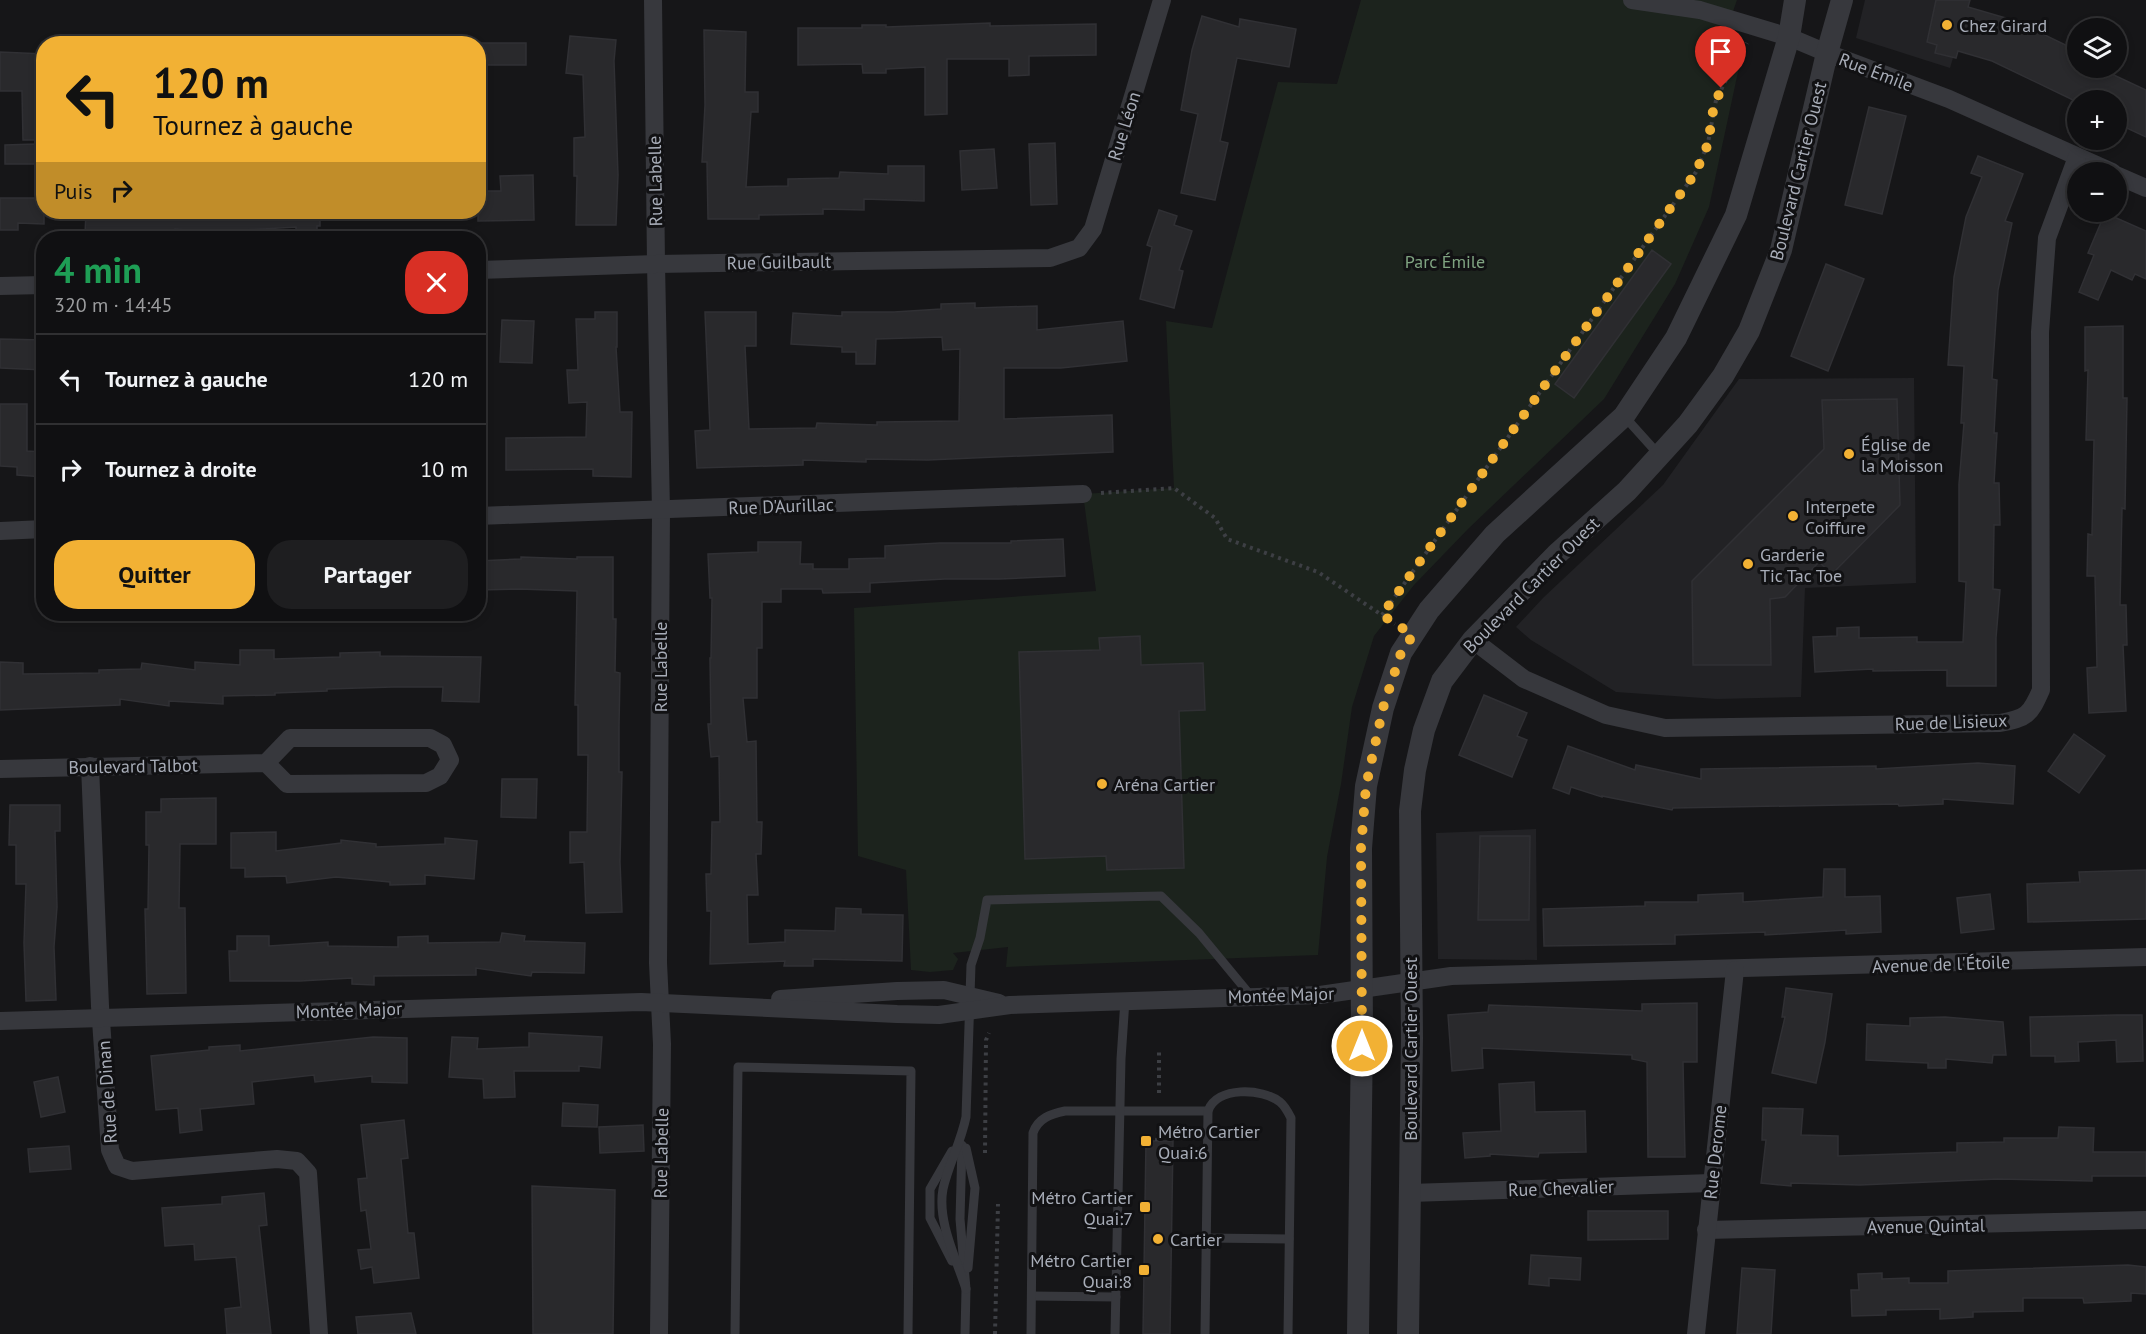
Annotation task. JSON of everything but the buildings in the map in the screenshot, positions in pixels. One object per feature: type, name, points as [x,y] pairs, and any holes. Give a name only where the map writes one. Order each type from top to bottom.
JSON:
[{"type":"street","name":"Rue Labelle","points":[[653,0],[661,511],[658,963],[662,1044],[659,1334]]},
{"type":"street","name":"Rue Léon","points":[[1079,248],[1093,229],[1162,0]]},
{"type":"street","name":"Rue Émile","points":[[1632,0],[1700,10],[1789,37],[1949,99],[2089,162]]},
{"type":"street","points":[[1358,1334],[1362,990],[1361,848],[1366,786],[1383,708],[1401,653],[1429,610],[1495,534],[1624,416],[1676,338],[1736,215],[1789,37],[1795,0]]},
{"type":"street","name":"Boulevard Cartier Ouest","points":[[1408,1334],[1410,811],[1415,770],[1424,730],[1442,681],[1473,640],[1557,554],[1627,491],[1660,456],[1688,424],[1723,376],[1749,331],[1781,250],[1827,53],[1842,0]]},
{"type":"street","name":"Rue de Lisieux","points":[[1473,640],[1524,679],[1606,715],[1665,728],[2000,723],[2020,719],[2032,709],[2041,690],[2040,332],[2047,238],[2077,157]]},
{"type":"street","points":[[2127,180],[2146,188]]},
{"type":"street","name":"Rue Guilbault","points":[[486,270],[656,264],[1050,258],[1079,248]]},
{"type":"street","points":[[0,286],[36,285]]},
{"type":"street","name":"Rue D'Aurillac","points":[[486,516],[1083,494]]},
{"type":"street","points":[[0,531],[36,529]]},
{"type":"street","points":[[291,738],[430,738],[443,746],[450,760],[440,776],[426,783],[287,784],[267,763],[291,738]]},
{"type":"street","name":"Boulevard Talbot","points":[[0,768],[267,763]]},
{"type":"street","name":"Rue de Dinan","points":[[90,766],[101,1019],[110,1150],[117,1166],[132,1171],[277,1159],[297,1161],[308,1173],[319,1334]]},
{"type":"street","name":"Avenue de l'Étoile","points":[[1735,970],[2146,957]]},
{"type":"street","name":"Montée Major","points":[[0,1021],[368,1009],[660,1003],[939,1015],[970,1003],[1006,1005],[1320,995],[1451,976],[1735,970]]},
{"type":"street","name":"Rue Derome","points":[[1696,1334],[1735,970]]},
{"type":"street","name":"Montée Major","points":[[698,1004],[897,991],[950,990],[970,1003]]},
{"type":"street","name":"Rue Chevalier","points":[[1410,1193],[1711,1183]]},
{"type":"street","name":"Avenue Quintal","points":[[1706,1230],[2146,1220]]},
{"type":"lane","points":[[1624,416],[1660,456]]},
{"type":"lane","points":[[966,1289],[960,1219],[963,1134],[967,1110],[971,965],[980,938],[987,900],[1161,896],[1199,933],[1251,996]]},
{"type":"lane","points":[[1115,1334],[1125,1000]]},
{"type":"lane","points":[[735,1334],[738,1067],[911,1071],[908,1334]]},
{"type":"lane","points":[[1205,1334],[1209,1111],[1216,1099],[1245,1092],[1270,1096],[1278,1101],[1288,1112],[1290,1118],[1287,1334]]},
{"type":"lane","points":[[1031,1334],[1033,1133],[1035,1126],[1052,1114],[1065,1111],[1209,1111]]},
{"type":"lane","points":[[963,1134],[930,1189],[930,1218],[966,1289]]},
{"type":"lane","points":[[963,1134],[975,1188],[966,1289],[965,1334]]},
{"type":"lane","points":[[1206,1238],[1289,1239]]},
{"type":"lane","points":[[1032,1296],[1116,1297]]},
{"type":"path","points":[[1382,615],[1696,172],[1708,144],[1716,100],[1755,27]]},
{"type":"path","points":[[1083,494],[1174,488],[1215,518],[1227,539],[1318,572],[1413,635]]},
{"type":"path","points":[[1159,1050],[1159,1093]]},
{"type":"path","points":[[1157,1141],[1158,1133]]},
{"type":"path","points":[[995,1334],[998,1204]]},
{"type":"shaded area","points":[[1865,0],[1970,0],[1950,68],[1856,38]]},
{"type":"shaded area","points":[[1914,378],[1916,583],[1805,588],[1801,697],[1717,699],[1616,692],[1531,640],[1516,627],[1543,598],[1663,485],[1739,379]]},
{"type":"shaded area","points":[[1536,829],[1537,960],[1438,959],[1436,833]]},
{"type":"green space","name":"Parc Émile","points":[[1361,0],[1737,0],[1721,45],[1741,58],[1709,207],[1675,284],[1604,399],[1468,529],[1414,585],[1374,636],[1352,707],[1341,784],[1327,857],[1318,955],[1006,967],[1008,947],[953,953],[958,959],[953,970],[930,972],[911,970],[906,870],[858,856],[854,608],[1096,591],[1083,494],[1174,488],[1166,321],[1212,328],[1278,82],[1337,84]]},
{"type":"place","name":"Chez Girard","points":[[1947,25]]},
{"type":"place","name":"Église de la Moisson","points":[[1849,454]]},
{"type":"place","name":"Interpete Coiffure","points":[[1793,516]]},
{"type":"place","name":"Garderie Tic Tac Toe","points":[[1748,564]]},
{"type":"place","name":"Aréna Cartier","points":[[1102,784]]},
{"type":"place","name":"Métro Cartier Quai:6","points":[[1146,1141]]},
{"type":"place","name":"Métro Cartier Quai:7","points":[[1145,1207]]},
{"type":"place","name":"Cartier","points":[[1158,1239]]},
{"type":"place","name":"Métro Cartier Quai:8","points":[[1144,1270]]},
{"type":"route","points":[[1362,1046],[1361,848],[1366,786],[1383,708],[1401,653],[1413,635],[1382,615],[1696,172],[1708,144],[1713,111],[1721,88]]}]
